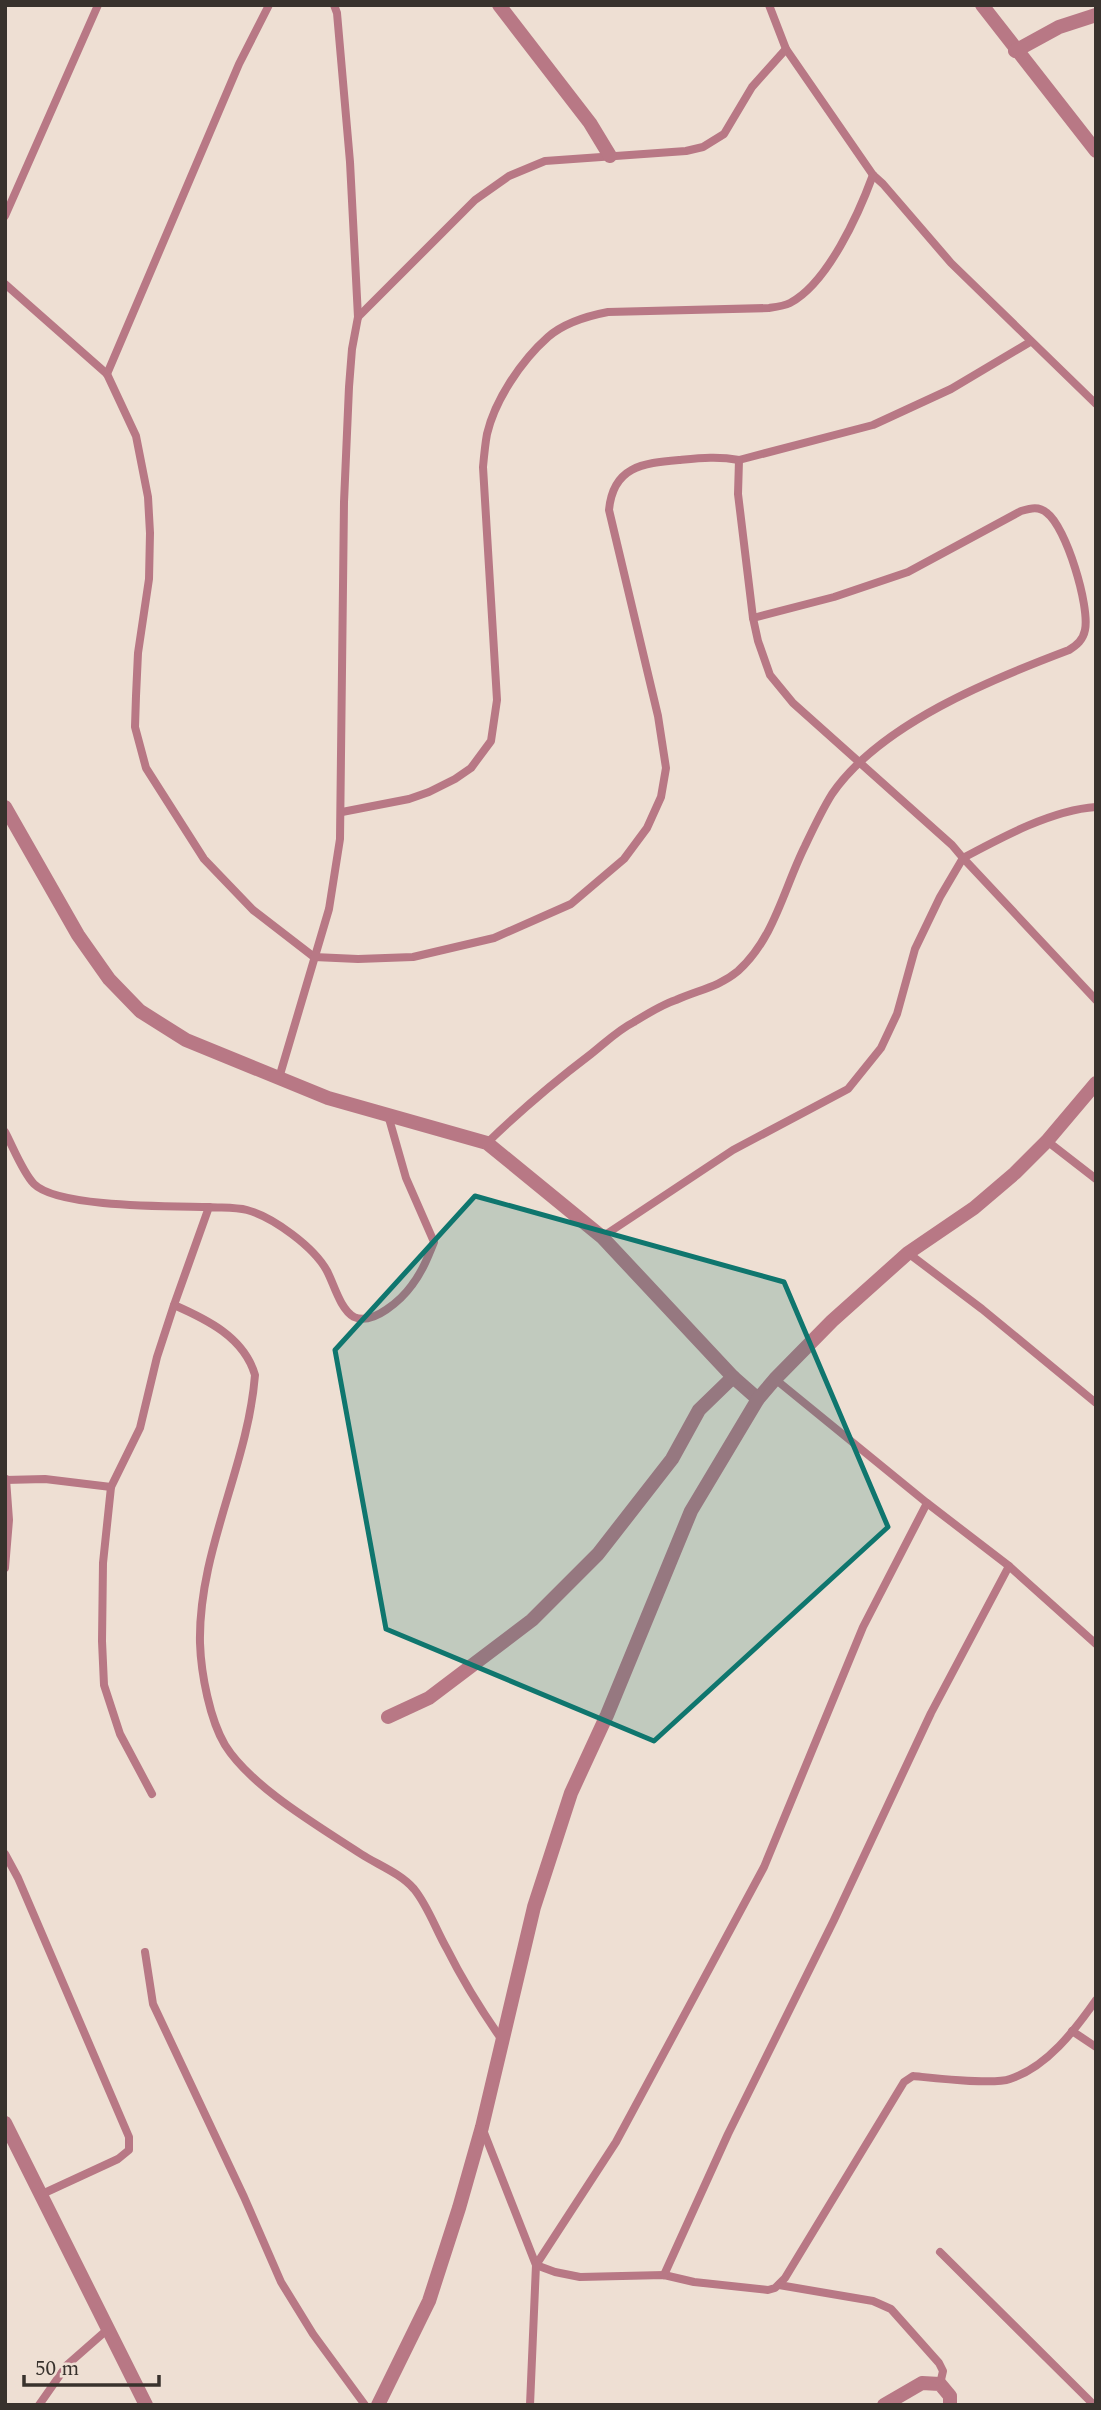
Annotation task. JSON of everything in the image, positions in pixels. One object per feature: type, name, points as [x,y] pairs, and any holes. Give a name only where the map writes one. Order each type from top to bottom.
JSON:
[{"type":"street","points":[[499,5],[584,115],[610,156]]},
{"type":"street","points":[[982,5],[1015,51],[1096,151]]},
{"type":"street","points":[[1015,51],[1059,27],[1096,15]]},
{"type":"street","points":[[5,807],[78,934],[109,979],[140,1011],[186,1040],[328,1098],[486,1143],[602,1237],[733,1377],[758,1399]]},
{"type":"street","points":[[378,2405],[429,2301],[459,2208],[482,2127],[534,1907],[571,1793],[607,1715],[691,1511],[758,1399],[775,1379],[832,1321],[908,1253],[974,1208],[1015,1173],[1047,1141],[1096,1083]]},
{"type":"street","points":[[387,1717],[429,1698],[532,1620],[598,1554],[671,1459],[699,1410],[733,1377]]},
{"type":"street","points":[[5,2123],[146,2405]]},
{"type":"street","points":[[884,2405],[922,2383],[940,2384],[950,2396],[950,2405]]},
{"type":"lane","points":[[5,216],[97,5]]},
{"type":"lane","points":[[107,374],[239,64],[269,5]]},
{"type":"lane","points":[[279,1078],[329,909],[342,813],[344,502],[349,387],[358,317],[350,162],[337,13],[334,5]]},
{"type":"lane","points":[[769,5],[786,49],[873,175],[951,262],[1096,404]]},
{"type":"lane","points":[[358,317],[475,200],[509,176],[545,161],[685,151],[703,147],[728,129],[752,87],[786,49]]},
{"type":"lane","points":[[342,813],[409,799],[429,792],[471,768],[491,741],[497,700],[483,467],[487,433],[502,397],[525,362],[549,336],[583,317],[608,312],[769,308],[791,302],[804,292],[834,257],[873,175]]},
{"type":"lane","points":[[5,284],[107,374],[136,436],[148,497],[150,533],[149,579],[138,653],[135,696],[135,727],[146,768],[204,859],[253,910],[314,957],[412,957],[494,938],[571,904],[625,859],[647,828],[661,797],[667,768],[658,716],[609,510],[610,496],[623,476],[636,466],[654,462],[718,456],[738,460],[873,425],[951,389],[1030,342]]},
{"type":"lane","points":[[738,460],[738,494],[753,618],[770,675],[793,703],[952,845],[1096,1000]]},
{"type":"lane","points":[[486,1143],[521,1109],[630,1024],[675,1000],[725,981],[740,969],[756,952],[783,901],[804,848],[832,794],[861,762],[898,732],[961,696],[1069,650],[1081,641],[1086,618],[1072,555],[1061,529],[1054,519],[1039,508],[1021,511],[908,572],[834,597],[753,618]]},
{"type":"lane","points":[[602,1237],[733,1150],[848,1089],[881,1048],[897,1014],[915,949],[940,897],[963,858],[1014,831],[1083,808],[1096,807]]},
{"type":"lane","points":[[5,1132],[32,1183],[53,1195],[111,1203],[247,1210],[275,1224],[306,1246],[326,1268],[350,1314],[360,1318],[374,1317],[404,1294],[426,1263],[434,1242],[406,1178],[388,1115]]},
{"type":"lane","points":[[1047,1141],[1096,1179]]},
{"type":"lane","points":[[152,1794],[120,1734],[104,1685],[103,1563],[111,1487],[140,1427],[173,1305],[209,1207]]},
{"type":"lane","points":[[908,1253],[982,1309],[1096,1403]]},
{"type":"lane","points":[[173,1305],[201,1317],[228,1335],[244,1352],[255,1375],[240,1457],[216,1535],[202,1611],[200,1644],[211,1713],[226,1746],[253,1777],[285,1803],[396,1875],[414,1890],[470,1994],[503,2042]]},
{"type":"lane","points":[[775,1379],[1009,1566],[1096,1644]]},
{"type":"lane","points":[[5,1568],[9,1520],[6,1479],[45,1479],[111,1487]]},
{"type":"lane","points":[[536,2265],[616,2142],[764,1867],[863,1627],[927,1503]]},
{"type":"lane","points":[[663,2275],[931,1713],[1009,1566]]},
{"type":"lane","points":[[5,1854],[18,1878],[129,2137],[129,2150],[118,2159],[40,2195]]},
{"type":"lane","points":[[145,1952],[153,2004],[281,2282],[313,2334],[365,2405]]},
{"type":"lane","points":[[536,2265],[580,2277],[663,2275],[694,2282],[768,2290],[779,2285],[906,2080],[913,2076],[1009,2080],[1040,2063],[1072,2031],[1096,2000]]},
{"type":"lane","points":[[1072,2031],[1096,2047]]},
{"type":"lane","points":[[482,2127],[536,2265],[530,2405]]},
{"type":"lane","points":[[940,2252],[1094,2405]]},
{"type":"lane","points":[[779,2285],[873,2301],[891,2309],[939,2362],[943,2371],[940,2384]]},
{"type":"lane","points":[[38,2405],[67,2365],[108,2329]]},
{"type":"highlighted area","points":[[475,1196],[784,1282],[888,1527],[654,1741],[386,1629],[335,1350]]}]
